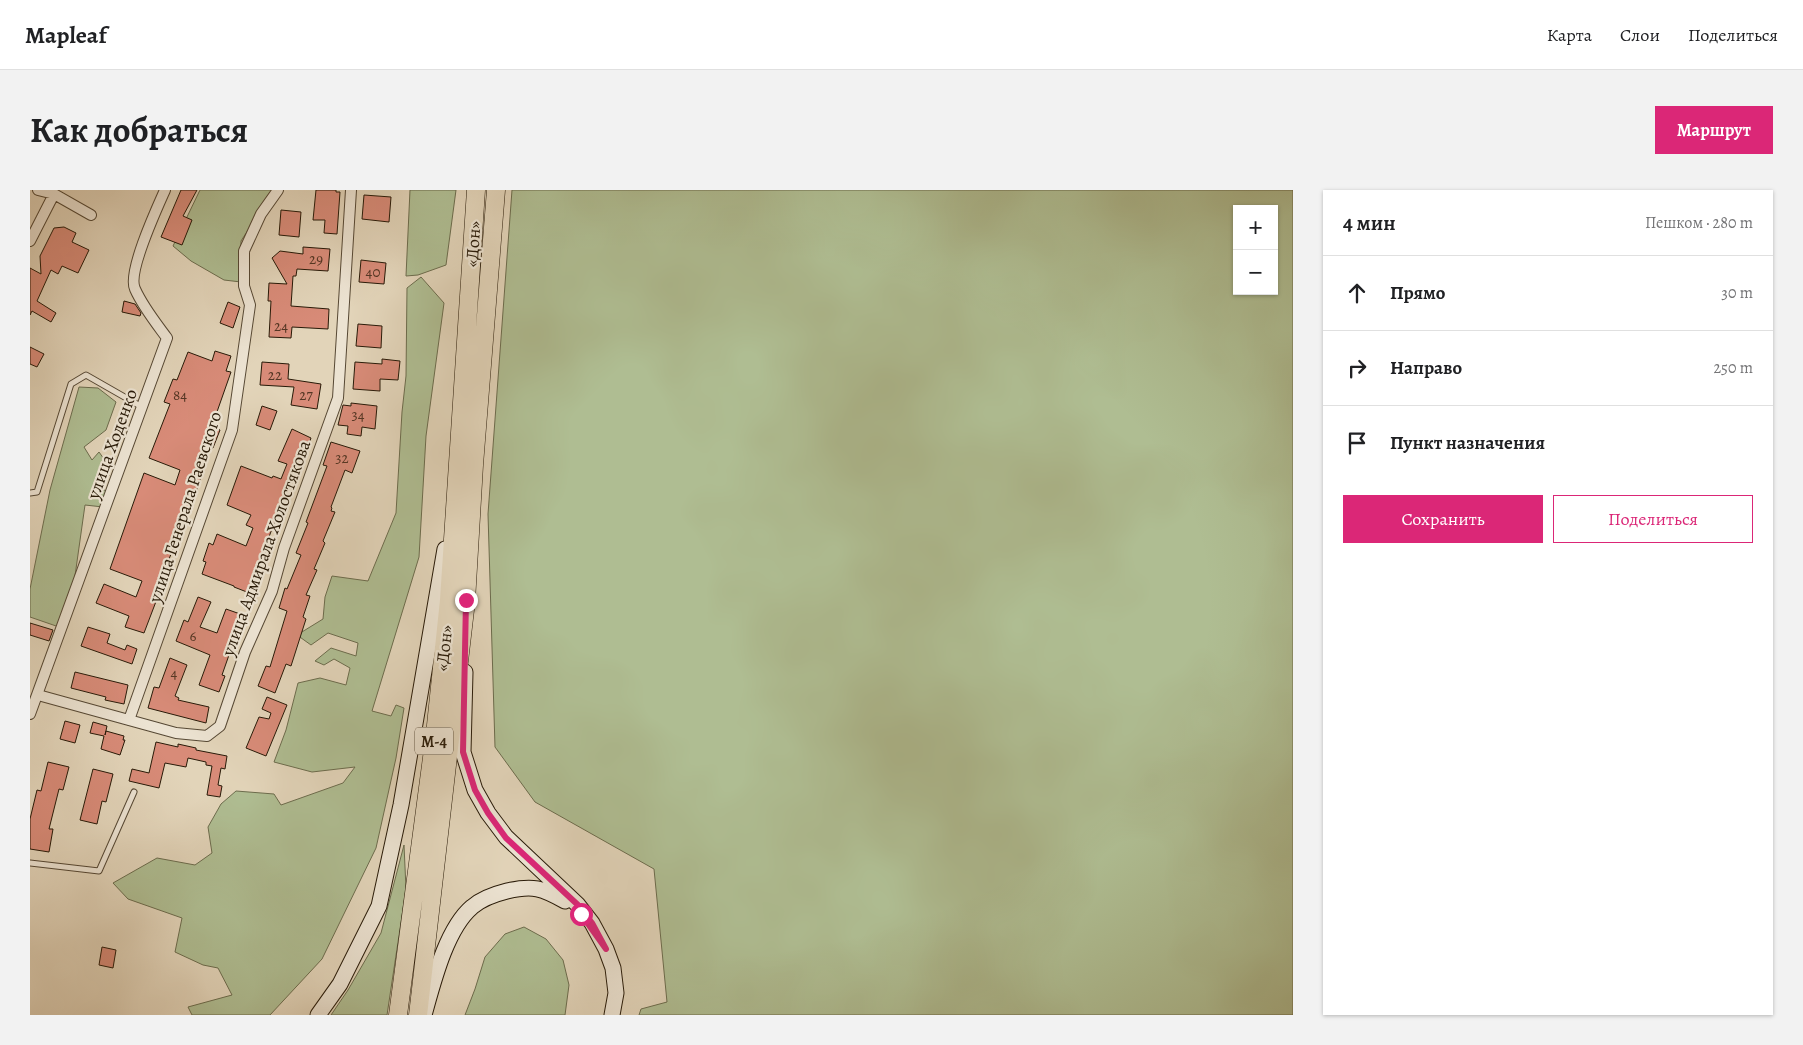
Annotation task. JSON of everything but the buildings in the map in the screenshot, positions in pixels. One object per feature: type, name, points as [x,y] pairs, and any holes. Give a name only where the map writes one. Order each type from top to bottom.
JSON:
[{"type":"highway","name":"«Дон»","points":[[398,1015],[449,600],[476,190]]},
{"type":"highway","name":"«Дон»","points":[[418,1015],[466,600],[474,465],[496,190]]},
{"type":"main road","points":[[318,1015],[340,984],[379,906],[401,805],[458,466]]},
{"type":"main road","points":[[466,600],[463,752],[475,790],[488,813],[506,838],[578,905],[592,923],[606,949],[613,968],[616,993],[612,1015]]},
{"type":"main road","points":[[424,1015],[436,975],[459,922],[472,907],[495,894],[529,887],[547,891],[566,902],[581,914],[606,949]]},
{"type":"street","points":[[38,190],[54,194],[91,215]]},
{"type":"street","name":"улица Ходенко","points":[[30,714],[167,338],[134,288],[136,267],[144,240],[165,190]]},
{"type":"street","name":"улица Генерала Раевского","points":[[129,720],[232,430],[250,306],[244,286],[244,251],[261,214],[278,190]]},
{"type":"street","name":"улица Адмирала Холостякова","points":[[38,695],[176,733],[207,736],[220,726],[245,652],[272,591],[284,548],[338,398],[351,190]]},
{"type":"street","points":[[30,241],[54,194]]},
{"type":"lane","points":[[30,493],[37,492],[71,384],[86,375],[142,408]]},
{"type":"lane","points":[[30,863],[99,871],[134,792]]},
{"type":"green space","points":[[200,190],[274,190],[241,241],[241,282],[224,280],[191,261],[173,246]]},
{"type":"green space","points":[[410,190],[456,190],[446,265],[418,275],[406,276]]},
{"type":"green space","points":[[512,190],[1293,190],[1293,1015],[639,1015],[641,1009],[667,1002],[654,869],[535,802],[495,747],[488,514]]},
{"type":"green space","points":[[421,277],[444,303],[426,436],[419,557],[372,711],[391,716],[396,705],[404,708],[396,758],[376,848],[322,959],[270,1015],[192,1015],[188,1007],[232,995],[218,968],[203,965],[175,952],[182,918],[128,899],[113,883],[157,858],[195,865],[212,853],[208,827],[221,804],[236,791],[274,794],[281,805],[343,783],[355,767],[312,772],[274,762],[286,730],[298,683],[320,678],[346,685],[350,668],[334,659],[324,665],[315,661],[331,648],[356,656],[358,643],[328,633],[311,645],[297,635],[323,619],[325,597],[332,576],[368,581],[396,513],[406,376],[407,288]]},
{"type":"green space","points":[[79,387],[98,388],[116,402],[106,430],[84,447],[92,460],[99,452],[104,459],[109,476],[95,487],[107,491],[103,507],[85,505],[73,590],[59,627],[30,617],[30,589],[50,490]]},
{"type":"green space","points":[[404,845],[406,889],[387,1015],[331,1015],[381,933]]},
{"type":"green space","points":[[524,927],[546,939],[563,960],[569,985],[565,1015],[465,1015],[485,957],[505,934]]},
{"type":"route","points":[[466,600],[463,752],[475,790],[488,813],[506,838],[578,905],[592,923],[606,949],[581,914]]}]
